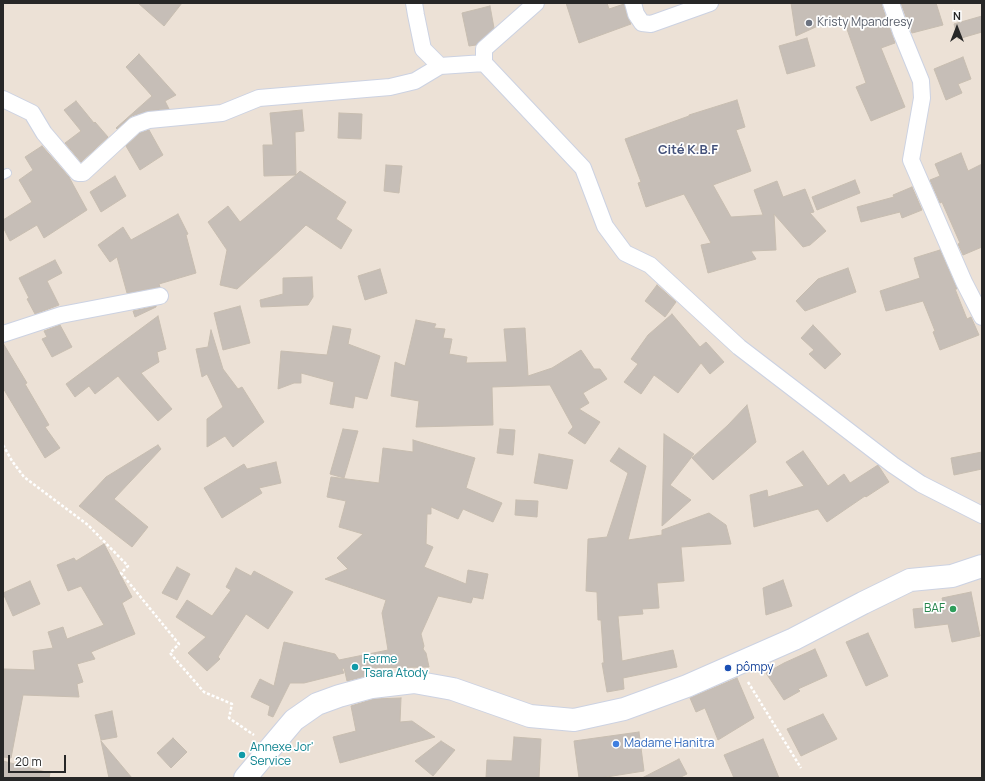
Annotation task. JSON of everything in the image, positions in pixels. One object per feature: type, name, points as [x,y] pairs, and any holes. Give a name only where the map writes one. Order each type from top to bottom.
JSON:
[{"type":"street","points":[[414,3],[423,49],[440,66]]},
{"type":"street","points":[[536,3],[484,49],[484,63],[583,168],[605,226],[625,253],[650,265],[739,347],[893,465],[920,484],[982,516]]},
{"type":"street","points":[[633,3],[636,14],[642,23],[651,24],[710,3]]},
{"type":"street","points":[[891,3],[921,81],[922,98],[911,160],[964,282],[982,317]]},
{"type":"street","points":[[3,99],[32,113],[44,133],[78,173],[83,173],[135,125],[149,120],[222,113],[259,98],[390,87],[415,81],[440,66],[484,63]]},
{"type":"street","points":[[3,334],[61,315],[160,296]]},
{"type":"street","points":[[245,778],[294,720],[317,704],[339,696],[372,687],[414,682],[453,689],[530,716],[574,720],[624,709],[687,686],[794,639],[910,580],[952,576],[982,566]]},
{"type":"path","points":[[3,445],[12,461],[24,477],[88,525],[128,566],[121,573],[179,644],[170,653],[204,692],[232,704],[229,718],[271,747]]},
{"type":"path","points":[[737,664],[801,768]]},
{"type":"building","points":[[138,3],[182,3],[164,26]]},
{"type":"building","points":[[566,3],[607,3],[609,9],[624,4],[631,24],[579,43]]},
{"type":"building","points":[[791,3],[882,3],[895,43],[881,48],[905,107],[871,121],[856,87],[866,83],[842,15],[796,36]]},
{"type":"building","points":[[901,3],[936,3],[943,25],[912,33]]},
{"type":"building","points":[[490,6],[494,28],[476,45],[469,46],[462,13]]},
{"type":"building","points":[[982,16],[982,32],[958,39],[954,24]]},
{"type":"building","points":[[807,38],[815,66],[787,74],[779,46]]},
{"type":"building","points":[[139,54],[176,95],[165,101],[169,109],[148,111],[132,116],[117,129],[116,128],[152,96],[126,67]]},
{"type":"building","points":[[963,57],[971,79],[958,84],[962,93],[946,100],[934,69]]},
{"type":"building","points":[[737,100],[745,127],[736,130],[751,171],[713,185],[731,217],[763,215],[754,190],[777,181],[783,197],[805,189],[814,212],[810,213],[826,231],[810,245],[803,247],[774,214],[776,250],[751,251],[756,259],[708,273],[701,245],[711,243],[684,194],[646,207],[638,183],[641,182],[625,139],[689,115]]},
{"type":"building","points":[[76,101],[108,137],[81,162],[65,143],[81,131],[64,110]]},
{"type":"building","points":[[302,110],[304,131],[295,132],[296,175],[264,176],[263,145],[273,145],[270,113]]},
{"type":"building","points":[[339,113],[362,114],[361,139],[338,138]]},
{"type":"building","points":[[149,130],[163,155],[140,170],[126,146],[140,133]]},
{"type":"building","points":[[42,146],[69,177],[87,210],[44,238],[37,225],[10,241],[3,227],[3,220],[32,202],[19,180],[33,170],[25,157]]},
{"type":"building","points":[[961,153],[968,171],[982,164],[982,247],[963,255],[958,244],[960,243],[942,202],[940,203],[930,180],[940,176],[935,164]]},
{"type":"building","points":[[386,165],[402,166],[399,193],[384,191]]},
{"type":"building","points":[[300,171],[346,202],[336,219],[352,230],[341,249],[306,225],[237,289],[220,285],[227,250],[208,222],[228,206],[240,222]]},
{"type":"building","points":[[115,176],[126,196],[101,212],[90,192]]},
{"type":"building","points":[[855,180],[860,193],[817,210],[812,197]]},
{"type":"building","points":[[912,187],[922,210],[902,218],[900,212],[861,222],[857,207],[894,197],[893,195]]},
{"type":"building","points":[[178,214],[188,234],[186,235],[196,273],[159,284],[160,287],[127,293],[117,257],[110,262],[98,245],[123,227],[131,240]]},
{"type":"building","points":[[940,250],[957,289],[955,289],[967,319],[971,317],[979,335],[940,350],[933,332],[935,331],[923,301],[886,311],[880,291],[920,278],[914,258]]},
{"type":"building","points":[[55,260],[62,273],[47,281],[59,305],[35,314],[27,299],[29,298],[19,278]]},
{"type":"building","points":[[848,268],[856,292],[805,311],[796,301],[818,279]]},
{"type":"building","points":[[380,269],[387,293],[365,300],[358,276]]},
{"type":"building","points":[[312,277],[313,297],[308,305],[261,307],[260,300],[283,294],[283,278]]},
{"type":"building","points":[[657,285],[676,302],[665,317],[645,301]]},
{"type":"building","points":[[240,306],[250,343],[223,350],[214,313]]},
{"type":"building","points":[[156,307],[135,317],[133,311]]},
{"type":"building","points":[[672,314],[700,347],[706,342],[724,362],[710,374],[701,363],[678,393],[654,375],[641,394],[624,382],[638,364],[631,359],[648,335]]},
{"type":"building","points":[[158,316],[166,349],[157,352],[159,362],[141,373],[172,409],[158,421],[118,376],[95,394],[89,386],[75,397],[66,384]]},
{"type":"building","points":[[416,320],[436,324],[434,328],[445,329],[443,338],[452,339],[449,354],[467,357],[466,363],[507,362],[504,329],[525,328],[528,376],[552,368],[581,350],[594,369],[600,369],[607,379],[583,393],[589,403],[579,409],[600,422],[585,444],[568,433],[573,427],[550,385],[492,387],[493,425],[416,427],[419,401],[391,396],[395,362],[405,366]]},
{"type":"building","points":[[60,325],[72,347],[52,357],[42,339],[47,337],[44,331]]},
{"type":"building","points":[[813,325],[841,354],[825,369],[809,354],[814,350],[801,338]]},
{"type":"building","points":[[333,326],[351,329],[348,344],[380,356],[367,399],[355,396],[353,408],[330,404],[334,382],[301,373],[301,383],[294,383],[278,389],[281,351],[327,355]]},
{"type":"building","points":[[211,330],[223,369],[238,389],[242,387],[264,422],[233,447],[225,436],[207,447],[207,419],[223,407],[207,374],[202,377],[196,349],[208,347]]},
{"type":"building","points":[[3,343],[27,383],[25,384],[49,425],[45,427],[60,448],[45,458],[3,388]]},
{"type":"building","points":[[747,405],[756,442],[713,480],[692,458],[728,425]]},
{"type":"building","points":[[343,429],[358,431],[344,478],[330,474]]},
{"type":"building","points":[[500,429],[515,430],[513,455],[497,453]]},
{"type":"building","points":[[664,434],[694,454],[670,485],[691,500],[662,526]]},
{"type":"building","points":[[413,440],[475,458],[466,488],[502,503],[493,522],[463,509],[458,519],[431,507],[431,514],[427,514],[426,544],[433,547],[424,567],[466,584],[468,570],[488,574],[483,599],[473,597],[471,603],[438,596],[421,634],[424,646],[423,649],[426,653],[429,667],[364,668],[366,676],[347,681],[344,668],[342,669],[344,673],[304,683],[290,683],[273,717],[268,715],[270,706],[251,697],[260,679],[274,686],[284,642],[335,654],[339,660],[388,650],[382,613],[386,600],[325,579],[348,569],[337,558],[363,534],[339,527],[346,501],[327,497],[331,477],[379,483],[383,448],[413,452]]},
{"type":"building","points":[[158,445],[161,449],[114,499],[148,527],[132,547],[79,506],[106,477]]},
{"type":"building","points":[[619,448],[646,466],[628,540],[662,535],[662,530],[709,513],[726,525],[731,544],[681,547],[684,581],[657,583],[659,608],[642,609],[643,614],[618,616],[622,661],[673,650],[677,667],[623,678],[624,689],[607,692],[602,663],[604,663],[601,620],[598,620],[597,592],[586,591],[588,539],[607,537],[628,473],[610,461]]},
{"type":"building","points":[[803,451],[828,486],[844,474],[850,483],[878,465],[889,482],[866,497],[865,496],[827,522],[818,509],[754,527],[750,495],[767,490],[768,497],[804,486],[786,462]]},
{"type":"building","points":[[982,452],[982,469],[954,475],[951,458]]},
{"type":"building","points":[[539,454],[573,460],[567,489],[534,483]]},
{"type":"building","points":[[276,462],[281,483],[259,488],[262,493],[222,518],[204,488],[244,464],[247,469]]},
{"type":"building","points":[[516,500],[538,501],[537,517],[515,515]]},
{"type":"building","points":[[104,544],[132,597],[122,603],[135,634],[91,652],[95,659],[77,664],[83,682],[77,684],[79,697],[23,695],[11,758],[3,757],[4,669],[35,670],[33,651],[53,648],[48,632],[63,627],[67,639],[104,625],[81,586],[68,591],[57,565],[74,558],[76,561]]},
{"type":"building","points":[[177,567],[190,574],[177,600],[162,593]]},
{"type":"building","points":[[236,568],[251,576],[254,571],[293,592],[268,629],[246,614],[218,657],[220,659],[207,671],[188,653],[206,637],[176,617],[187,600],[212,616],[231,590],[226,587]]},
{"type":"building","points":[[783,580],[792,606],[766,615],[763,588]]},
{"type":"building","points":[[30,581],[40,604],[13,616],[3,593]]},
{"type":"building","points":[[971,592],[980,636],[952,642],[948,624],[915,628],[913,609],[944,606],[942,598]]},
{"type":"building","points":[[868,633],[888,676],[866,686],[846,642]]},
{"type":"building","points":[[815,649],[827,676],[798,689],[800,691],[784,700],[766,673]]},
{"type":"building","points":[[737,678],[754,718],[718,740],[705,708],[696,712],[690,698]]},
{"type":"building","points":[[401,698],[400,722],[412,721],[435,737],[340,763],[333,737],[356,731],[351,706],[374,699]]},
{"type":"building","points":[[112,711],[117,737],[101,740],[95,715]]},
{"type":"building","points":[[823,714],[837,739],[801,756],[787,729]]},
{"type":"building","points":[[639,732],[644,771],[600,778],[579,778],[574,741]]},
{"type":"building","points":[[514,737],[541,739],[539,778],[486,778],[487,760],[512,761]]},
{"type":"building","points":[[173,738],[187,752],[171,768],[157,753]]},
{"type":"building","points":[[763,739],[779,778],[734,778],[724,755]]},
{"type":"building","points":[[101,741],[132,778],[109,778]]},
{"type":"building","points":[[441,741],[455,750],[433,776],[415,761]]},
{"type":"building","points":[[679,759],[687,774],[679,778],[642,778]]},
{"type":"building","points":[[3,761],[50,773],[49,778],[3,778]]},
{"type":"place","name":"Kristy Mpandresy","points":[[809,23]]},
{"type":"place","name":"BAF","points":[[953,609]]},
{"type":"place","name":"Ferme Tsara Atody","points":[[355,667]]},
{"type":"place","name":"pômpy","points":[[728,668]]},
{"type":"place","name":"Madame Hanitra","points":[[616,744]]},
{"type":"place","name":"Annexe Jor' Service","points":[[242,755]]},
{"type":"district","name":"Cité K.B.F","points":[[688,150]]}]
